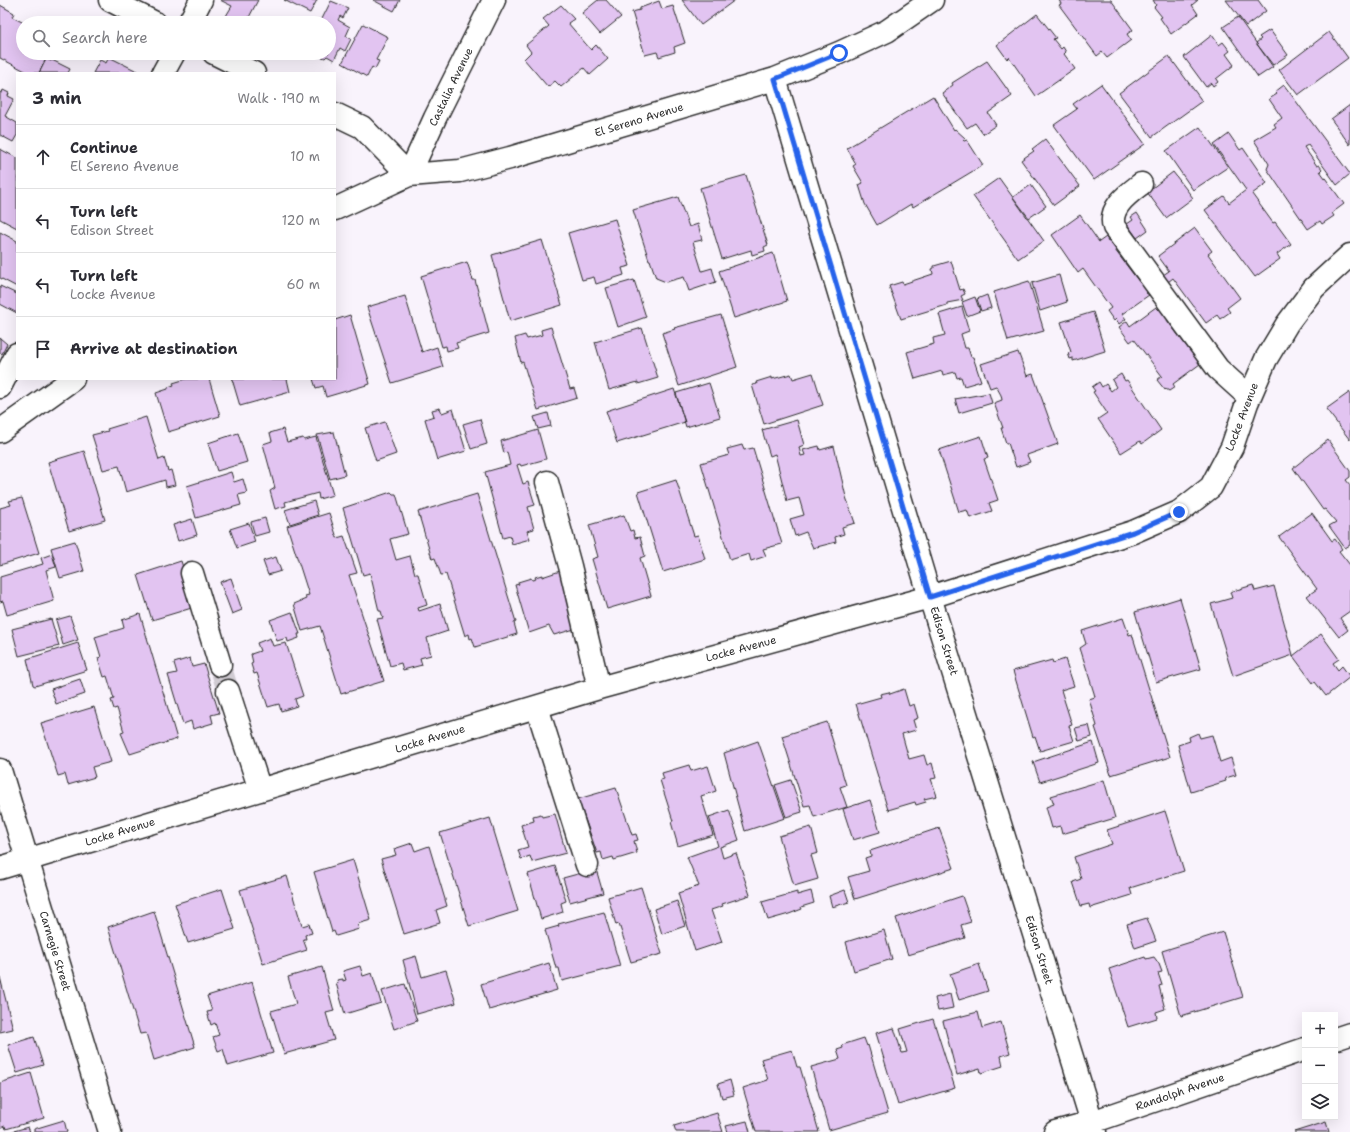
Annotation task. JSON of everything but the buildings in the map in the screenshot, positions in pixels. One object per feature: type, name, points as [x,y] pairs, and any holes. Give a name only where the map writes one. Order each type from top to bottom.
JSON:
[{"type":"street","points":[[110,0],[141,16]]},
{"type":"street","points":[[193,16],[201,0]]},
{"type":"street","name":"Castalia Avenue","points":[[409,175],[435,118],[494,0]]},
{"type":"street","name":"El Sereno Avenue","points":[[336,209],[409,175],[460,171],[510,158],[775,79],[839,53],[886,31],[932,0]]},
{"type":"street","points":[[164,72],[170,60]]},
{"type":"street","points":[[228,60],[252,72]]},
{"type":"street","name":"Edison Street","points":[[775,79],[930,597],[1094,1127]]},
{"type":"street","points":[[336,114],[362,127],[409,175]]},
{"type":"street","points":[[1141,184],[1124,197],[1115,209],[1112,220],[1114,227],[1218,369],[1249,397]]},
{"type":"street","name":"Locke Avenue","points":[[0,868],[599,688],[930,597],[1133,532],[1179,512],[1211,487],[1232,447],[1249,397],[1266,358],[1287,324],[1314,288],[1350,255]]},
{"type":"street","points":[[0,387],[16,356]]},
{"type":"street","points":[[0,431],[72,380]]},
{"type":"street","points":[[547,482],[570,566],[599,688]]},
{"type":"street","points":[[192,574],[220,665]]},
{"type":"street","points":[[228,691],[260,790]]},
{"type":"street","points":[[537,707],[587,865]]},
{"type":"street","name":"Carnegie Street","points":[[0,770],[110,1132]]},
{"type":"street","points":[[1338,1038],[1350,1034]]},
{"type":"street","name":"Randolph Avenue","points":[[1055,1132],[1094,1127],[1302,1050]]},
{"type":"tunnel","points":[[220,665],[228,691]]},
{"type":"route","points":[[839,53],[775,79],[930,597],[1133,532],[1179,512]]}]
